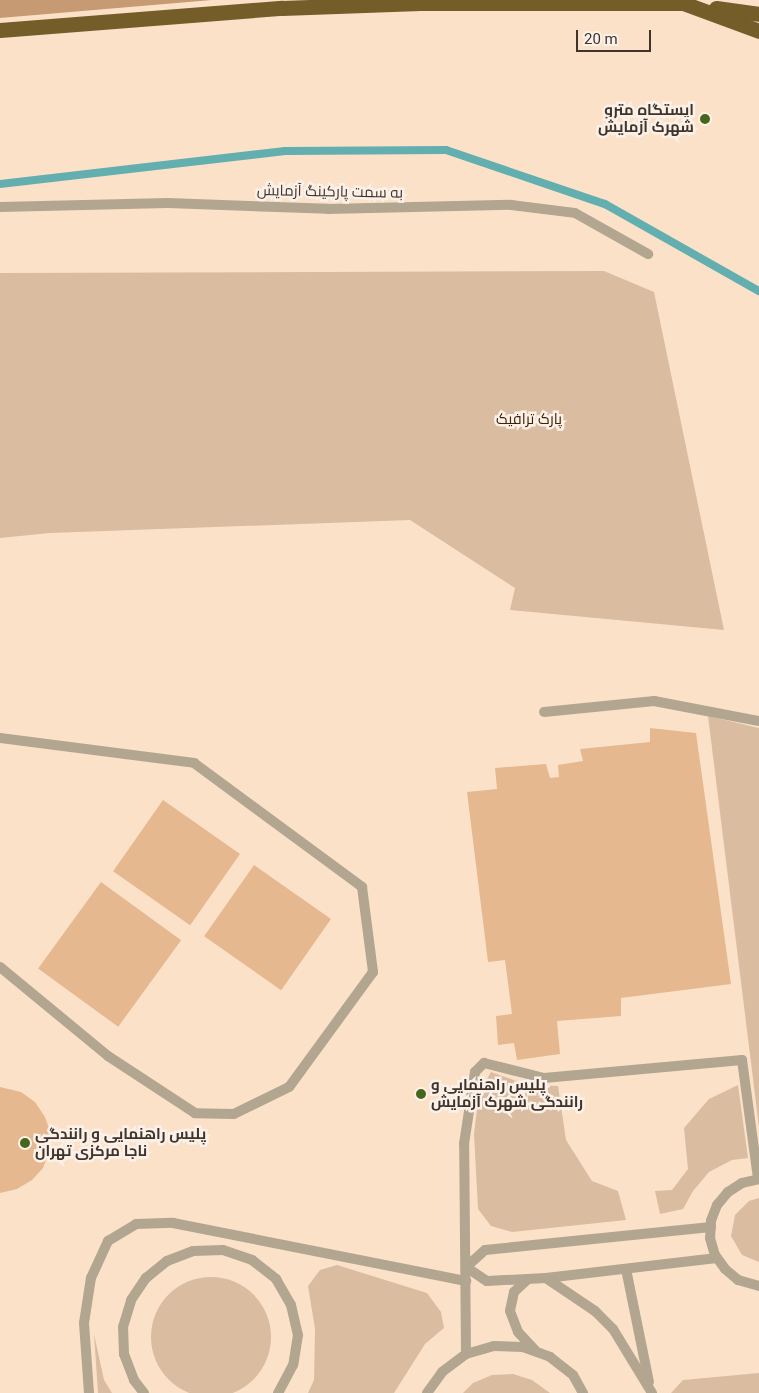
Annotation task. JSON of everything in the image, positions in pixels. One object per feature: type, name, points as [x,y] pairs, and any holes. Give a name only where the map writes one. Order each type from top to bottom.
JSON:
[{"type":"highway","points":[[666,0],[759,14]]},
{"type":"highway","points":[[0,30],[282,8],[420,3],[683,3],[759,30]]},
{"type":"lane","name":"به سمت پارکینگ آزمایش","points":[[0,207],[168,203],[328,209],[512,205],[575,213],[648,254]]},
{"type":"lane","points":[[544,712],[654,701],[759,721]]},
{"type":"lane","points":[[0,738],[194,763],[362,887],[373,972],[289,1087],[234,1114],[195,1113],[108,1056],[0,967]]},
{"type":"lane","points":[[466,1354],[464,1144],[475,1072],[484,1063],[544,1078],[742,1060],[759,1178],[742,1183],[728,1192],[717,1206],[710,1238],[717,1258],[738,1280],[759,1286]]},
{"type":"lane","points":[[89,1393],[84,1323],[91,1278],[108,1241],[136,1224],[173,1223],[466,1281]]},
{"type":"lane","points":[[466,1266],[485,1250],[711,1227]]},
{"type":"lane","points":[[223,1250],[226,1234]]},
{"type":"lane","points":[[144,1393],[134,1380],[124,1354],[123,1327],[131,1300],[146,1278],[167,1261],[193,1251],[223,1250],[252,1260],[276,1279],[291,1305],[298,1335],[293,1365],[278,1393]]},
{"type":"lane","points":[[466,1266],[487,1281],[546,1278],[717,1258]]},
{"type":"lane","points":[[626,1269],[652,1393]]},
{"type":"lane","points":[[546,1278],[595,1311],[613,1329],[652,1393]]},
{"type":"lane","points":[[528,1279],[514,1292],[510,1311],[518,1332],[538,1352]]},
{"type":"lane","points":[[427,1393],[442,1372],[466,1354],[494,1346],[523,1347],[550,1357],[572,1375],[584,1393]]},
{"type":"green space","name":"پارک ترافیک","points":[[604,271],[654,292],[724,630],[510,610],[515,588],[410,520],[50,533],[0,538],[0,273]]},
{"type":"green space","points":[[708,716],[759,728],[759,1127]]},
{"type":"green space","points":[[491,1072],[528,1085],[558,1086],[566,1140],[592,1181],[618,1191],[626,1220],[512,1232],[491,1226],[478,1209],[474,1134],[479,1093]]},
{"type":"green space","points":[[738,1085],[748,1158],[732,1160],[709,1172],[693,1191],[683,1209],[660,1214],[655,1191],[672,1190],[688,1169],[684,1128],[709,1099]]},
{"type":"green space","points":[[759,1198],[759,1262],[742,1255],[731,1236],[735,1215],[749,1201]]},
{"type":"green space","points":[[337,1265],[427,1293],[441,1312],[444,1328],[425,1344],[394,1393],[308,1393],[314,1380],[315,1329],[308,1286],[320,1270]]},
{"type":"green space","points":[[211,1277],[223,1278],[234,1282],[244,1287],[253,1295],[261,1304],[266,1314],[270,1325],[270,1349],[266,1360],[261,1370],[253,1379],[244,1387],[234,1392],[223,1396],[211,1397],[199,1396],[188,1392],[178,1387],[169,1379],[161,1370],[156,1360],[152,1349],[151,1337],[152,1325],[156,1314],[161,1304],[169,1295],[178,1287],[188,1282],[199,1278]]},
{"type":"green space","points":[[94,1334],[104,1380],[112,1393],[98,1393]]},
{"type":"green space","points":[[759,1373],[759,1393],[671,1393],[683,1380]]},
{"type":"green space","points":[[513,1374],[532,1380],[550,1393],[463,1393],[473,1383],[492,1375]]},
{"type":"shaded area","points":[[0,0],[212,0],[0,18]]},
{"type":"building","points":[[650,728],[696,733],[731,984],[621,998],[621,1016],[557,1021],[560,1054],[517,1060],[514,1043],[498,1045],[496,1016],[512,1014],[505,960],[488,962],[467,792],[497,789],[495,768],[546,764],[550,778],[559,777],[558,765],[583,761],[580,749],[650,742]]},
{"type":"building","points":[[163,800],[240,854],[190,925],[113,871]]},
{"type":"building","points":[[254,865],[331,919],[281,990],[204,936]]},
{"type":"building","points":[[101,882],[181,940],[118,1027],[38,969]]},
{"type":"building","name":"پلیس راهنمایی و رانندگی ناجا مرکزی تهران","points":[[0,1087],[21,1092],[35,1102],[45,1117],[51,1134],[49,1152],[43,1168],[32,1180],[17,1189],[0,1193]]},
{"type":"waterway","points":[[0,184],[285,151],[446,150],[605,204],[759,291]]},
{"type":"place","name":"ایستگاه مترو شهرک آزمایش","points":[[705,119]]},
{"type":"place","name":"پلیس راهنمایی و رانندگی شهرک آزمایش","points":[[421,1094]]},
{"type":"place","name":"پلیس راهنمایی و رانندگی ناجا مرکزی تهران","points":[[25,1143]]}]
